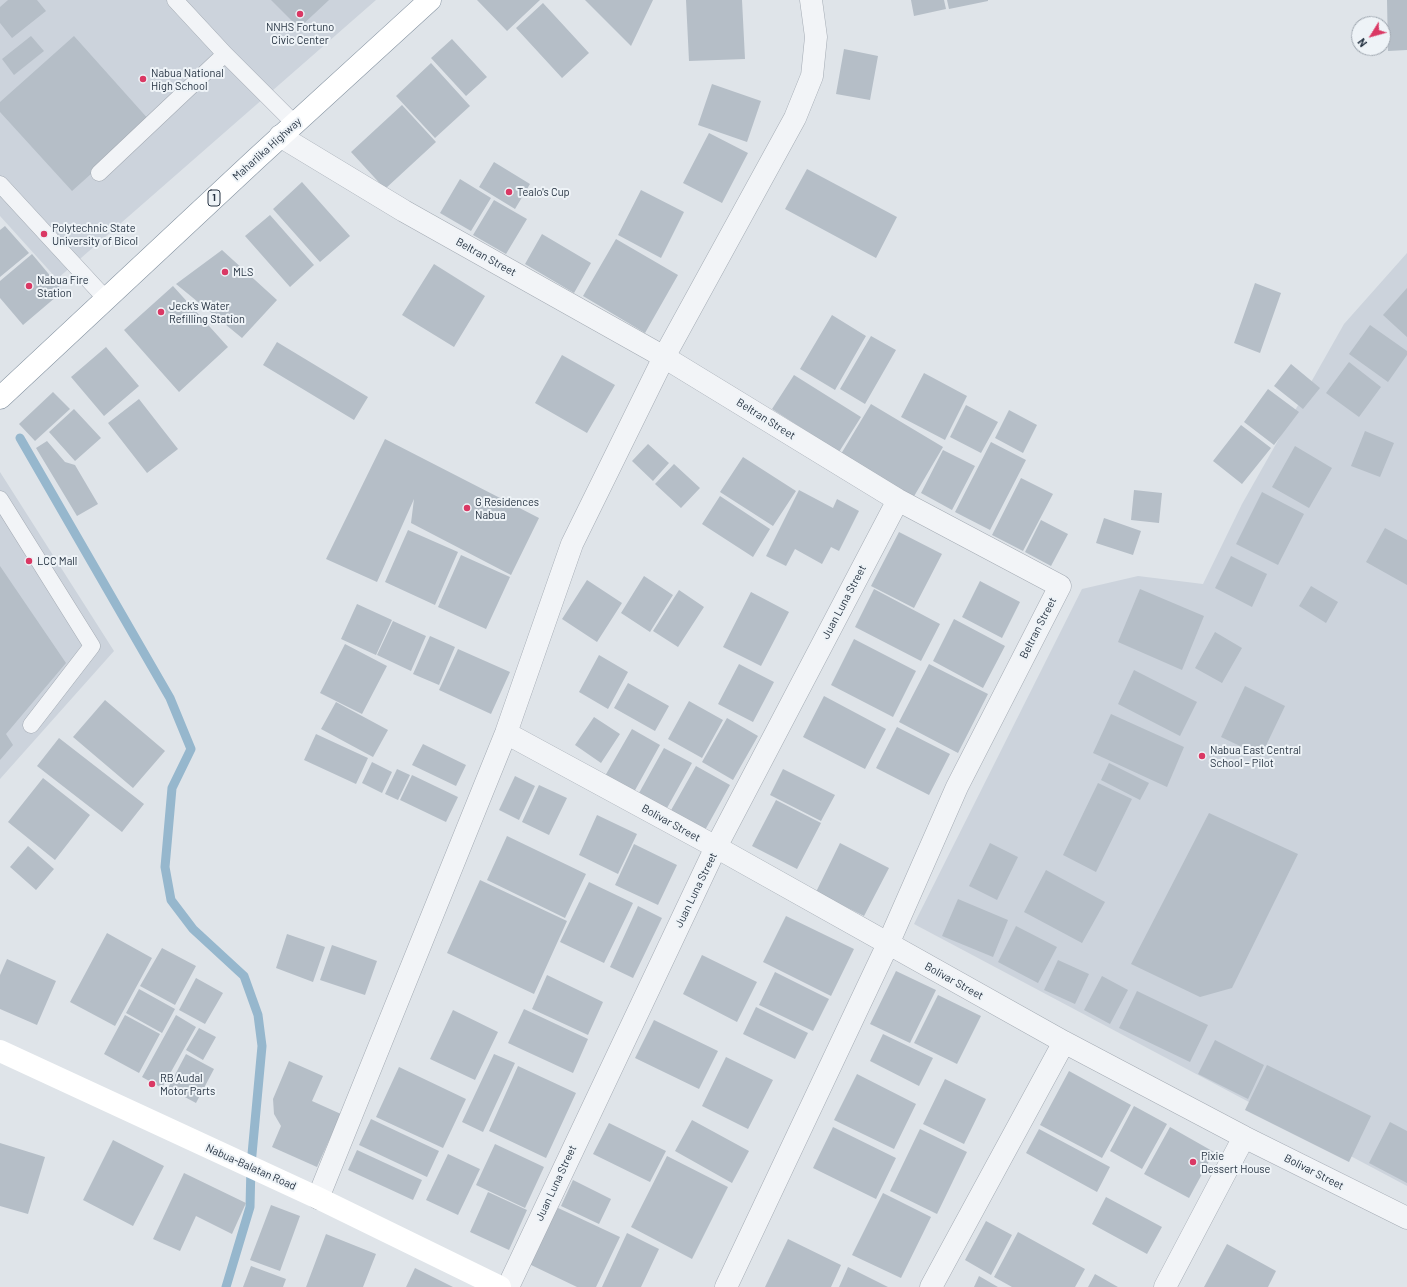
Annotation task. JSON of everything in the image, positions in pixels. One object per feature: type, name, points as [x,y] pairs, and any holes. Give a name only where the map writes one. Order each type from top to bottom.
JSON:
[{"type":"main road","name":"Maharlika Highway","points":[[0,398],[287,130],[430,0]]},
{"type":"main road","name":"Nabua-Balatan Road","points":[[0,1052],[318,1198],[500,1287]]},
{"type":"street","points":[[318,1198],[506,732],[572,544],[664,356],[795,118],[812,76],[816,37],[810,0]]},
{"type":"street","name":"Beltran Street","points":[[287,130],[404,211],[664,356],[898,500],[1060,586],[957,787],[888,944]]},
{"type":"street","name":"Juan Luna Street","points":[[508,1287],[716,847],[898,500]]},
{"type":"street","name":"Bolivar Street","points":[[506,732],[716,847],[1064,1042],[1244,1137],[1407,1218]]},
{"type":"street","points":[[726,1287],[888,944]]},
{"type":"street","points":[[931,1287],[1064,1042]]},
{"type":"street","points":[[1165,1287],[1244,1137]]},
{"type":"lane","points":[[175,0],[225,54],[287,130]]},
{"type":"lane","points":[[99,173],[225,54]]},
{"type":"lane","points":[[0,184],[106,299]]},
{"type":"lane","points":[[0,499],[92,646],[30,725]]},
{"type":"shaded area","name":"Nabua National High School","points":[[0,0],[376,0],[57,279],[0,216]]},
{"type":"shaded area","name":"Nabua East Central School – Pilot","points":[[1407,253],[1407,1186],[914,924],[1082,589],[1138,576],[1203,584],[1242,504],[1344,324]]},
{"type":"shaded area","name":"LCC Mall","points":[[0,472],[114,651],[0,779]]},
{"type":"building","points":[[8,0],[37,0],[46,11],[12,38],[0,23],[0,7]]},
{"type":"building","name":"NNHS Fortuno Civic Center","points":[[271,0],[329,0],[299,28]]},
{"type":"building","points":[[477,0],[540,0],[507,31]]},
{"type":"building","points":[[585,0],[653,0],[631,46]]},
{"type":"building","points":[[686,0],[742,0],[745,59],[689,61]]},
{"type":"building","points":[[911,0],[944,0],[946,9],[914,16]]},
{"type":"building","points":[[947,0],[988,0],[988,1],[949,9]]},
{"type":"building","points":[[1387,0],[1407,0],[1407,50],[1391,51],[1391,16],[1387,16]]},
{"type":"building","points":[[543,3],[589,53],[562,78],[516,28]]},
{"type":"building","points":[[31,36],[44,51],[14,75],[2,59]]},
{"type":"building","points":[[74,36],[150,121],[72,191],[0,112],[0,102]]},
{"type":"building","points":[[452,39],[487,77],[466,96],[431,58]]},
{"type":"building","points":[[844,49],[878,56],[870,100],[836,94]]},
{"type":"building","points":[[431,63],[470,106],[435,138],[396,96]]},
{"type":"building","points":[[712,84],[761,101],[747,142],[698,125]]},
{"type":"building","points":[[402,105],[436,142],[385,189],[351,152]]},
{"type":"building","points":[[709,133],[748,153],[722,203],[683,183]]},
{"type":"building","points":[[494,162],[530,184],[515,209],[479,187]]},
{"type":"building","points":[[807,169],[897,217],[876,258],[785,209]]},
{"type":"building","points":[[460,179],[491,198],[471,231],[440,213]]},
{"type":"building","points":[[302,182],[350,236],[320,262],[273,209]]},
{"type":"building","points":[[641,190],[684,212],[661,258],[618,235]]},
{"type":"building","points":[[494,200],[527,219],[506,254],[473,235]]},
{"type":"building","points":[[270,215],[314,265],[290,287],[245,236]]},
{"type":"building","points":[[5,226],[29,253],[0,277],[0,230]]},
{"type":"building","points":[[542,234],[591,263],[574,293],[525,264]]},
{"type":"building","points":[[616,239],[678,275],[645,333],[583,296]]},
{"type":"building","points":[[222,250],[277,300],[242,338],[176,284]]},
{"type":"building","name":"Nabua Fire Station","points":[[32,254],[63,291],[23,325],[0,298],[0,281]]},
{"type":"building","points":[[434,264],[485,296],[454,347],[402,315]]},
{"type":"building","points":[[1255,283],[1281,293],[1260,353],[1234,343]]},
{"type":"building","points":[[173,286],[228,347],[179,392],[124,330]]},
{"type":"building","points":[[1407,288],[1407,337],[1383,315]]},
{"type":"building","points":[[832,315],[866,336],[835,390],[800,369]]},
{"type":"building","points":[[1370,325],[1407,351],[1407,355],[1388,382],[1349,354]]},
{"type":"building","points":[[871,336],[896,350],[865,404],[840,389]]},
{"type":"building","points":[[277,342],[368,397],[354,420],[263,365]]},
{"type":"building","points":[[106,347],[139,386],[104,416],[71,377]]},
{"type":"building","points":[[562,355],[615,385],[587,433],[535,403]]},
{"type":"building","points":[[1349,362],[1381,387],[1359,417],[1326,393]]},
{"type":"building","points":[[1291,364],[1320,388],[1303,409],[1274,386]]},
{"type":"building","points":[[924,373],[967,396],[945,440],[901,417]]},
{"type":"building","points":[[794,375],[861,417],[839,452],[772,409]]},
{"type":"building","points":[[1268,389],[1299,412],[1274,445],[1244,422]]},
{"type":"building","points":[[53,392],[70,409],[35,441],[19,424]]},
{"type":"building","points":[[139,399],[178,449],[147,473],[108,423]]},
{"type":"building","points":[[871,404],[943,447],[913,498],[841,454]]},
{"type":"building","points":[[966,405],[998,422],[981,453],[950,437]]},
{"type":"building","points":[[74,409],[101,438],[75,461],[49,432]]},
{"type":"building","points":[[1009,410],[1037,425],[1023,453],[995,438]]},
{"type":"building","points":[[1241,425],[1271,448],[1242,484],[1213,461]]},
{"type":"building","points":[[1365,431],[1394,443],[1380,477],[1351,466]]},
{"type":"building","name":"G Residences Nabua","points":[[385,439],[539,518],[511,575],[411,523],[414,499],[377,582],[326,559]]},
{"type":"building","points":[[47,441],[65,462],[75,465],[98,504],[77,516],[36,448]]},
{"type":"building","points":[[991,442],[1026,460],[990,530],[955,512]]},
{"type":"building","points":[[648,444],[669,463],[653,481],[632,461]]},
{"type":"building","points":[[1295,446],[1332,468],[1309,508],[1272,487]]},
{"type":"building","points":[[943,450],[975,466],[952,510],[921,493]]},
{"type":"building","points":[[743,457],[796,491],[773,526],[720,492]]},
{"type":"building","points":[[674,464],[700,488],[681,508],[655,484]]},
{"type":"building","points":[[1021,478],[1053,494],[1023,551],[992,535]]},
{"type":"building","points":[[799,490],[833,508],[837,499],[859,511],[839,551],[831,547],[822,564],[795,549],[786,566],[766,556]]},
{"type":"building","points":[[1134,490],[1162,493],[1159,523],[1131,520]]},
{"type":"building","points":[[1262,492],[1304,514],[1278,565],[1236,544]]},
{"type":"building","points":[[720,496],[770,529],[753,557],[702,524]]},
{"type":"building","points":[[1104,518],[1141,531],[1133,555],[1096,543]]},
{"type":"building","points":[[1041,520],[1068,534],[1051,566],[1025,552]]},
{"type":"building","points":[[1385,528],[1407,540],[1407,585],[1366,562]]},
{"type":"building","points":[[408,530],[458,552],[435,605],[385,582]]},
{"type":"building","points":[[899,532],[942,554],[914,608],[871,586]]},
{"type":"building","points":[[461,555],[510,577],[486,629],[438,607]]},
{"type":"building","points":[[1231,556],[1267,574],[1252,607],[1215,588]]},
{"type":"building","points":[[0,566],[66,663],[6,734],[13,745],[0,760]]},
{"type":"building","points":[[644,576],[673,595],[650,632],[621,613]]},
{"type":"building","points":[[587,580],[622,603],[597,642],[562,619]]},
{"type":"building","points":[[980,581],[1020,602],[1002,638],[962,617]]},
{"type":"building","points":[[1311,586],[1338,602],[1326,623],[1299,606]]},
{"type":"building","points":[[874,589],[940,624],[921,661],[855,627]]},
{"type":"building","points":[[1140,589],[1204,616],[1182,670],[1118,642]]},
{"type":"building","points":[[679,590],[704,607],[678,647],[653,631]]},
{"type":"building","points":[[751,592],[789,612],[761,666],[723,647]]},
{"type":"building","points":[[357,604],[392,620],[376,655],[341,639]]},
{"type":"building","points":[[954,619],[1005,646],[983,688],[933,661]]},
{"type":"building","points":[[393,621],[426,636],[411,671],[377,655]]},
{"type":"building","points":[[1215,632],[1242,648],[1222,683],[1195,668]]},
{"type":"building","points":[[430,636],[455,647],[439,685],[413,674]]},
{"type":"building","points":[[854,639],[916,671],[893,717],[831,685]]},
{"type":"building","points":[[345,644],[387,666],[362,714],[320,693]]},
{"type":"building","points":[[458,649],[510,672],[491,714],[439,690]]},
{"type":"building","points":[[599,655],[628,672],[608,709],[579,692]]},
{"type":"building","points":[[739,664],[774,682],[753,722],[718,704]]},
{"type":"building","points":[[929,664],[988,694],[958,753],[899,722]]},
{"type":"building","points":[[1134,670],[1197,702],[1180,736],[1118,704]]},
{"type":"building","points":[[628,683],[669,706],[655,731],[614,708]]},
{"type":"building","points":[[1245,686],[1285,706],[1261,756],[1221,737]]},
{"type":"building","points":[[824,696],[886,729],[865,769],[803,737]]},
{"type":"building","points":[[105,700],[165,751],[133,788],[73,737]]},
{"type":"building","points":[[689,701],[723,720],[702,758],[668,739]]},
{"type":"building","points":[[336,702],[388,730],[373,757],[321,729]]},
{"type":"building","points":[[1111,714],[1184,747],[1167,787],[1093,753]]},
{"type":"building","points":[[594,717],[620,734],[601,763],[575,745]]},
{"type":"building","points":[[727,718],[758,736],[733,780],[702,762]]},
{"type":"building","points":[[897,727],[950,754],[929,795],[876,768]]},
{"type":"building","points":[[632,729],[660,745],[634,792],[605,776]]},
{"type":"building","points":[[316,734],[368,758],[356,784],[304,760]]},
{"type":"building","points":[[59,738],[144,804],[122,832],[37,766]]},
{"type":"building","points":[[423,744],[466,765],[456,786],[412,765]]},
{"type":"building","points":[[664,748],[692,763],[667,808],[639,793]]},
{"type":"building","points":[[372,762],[392,772],[382,793],[362,783]]},
{"type":"building","points":[[1109,763],[1149,783],[1140,800],[1101,780]]},
{"type":"building","points":[[696,766],[730,785],[704,832],[670,812]]},
{"type":"building","points":[[397,769],[410,775],[398,800],[385,794]]},
{"type":"building","points":[[783,769],[835,795],[821,821],[770,795]]},
{"type":"building","points":[[412,775],[458,797],[446,822],[400,800]]},
{"type":"building","points":[[515,776],[535,786],[519,820],[499,810]]},
{"type":"building","points":[[43,778],[90,815],[55,860],[8,822]]},
{"type":"building","points":[[1098,783],[1132,799],[1096,872],[1063,855]]},
{"type":"building","points":[[539,785],[567,798],[549,835],[522,822]]},
{"type":"building","points":[[776,800],[821,823],[797,869],[752,846]]},
{"type":"building","points":[[1209,813],[1298,854],[1232,988],[1200,997],[1131,964]]},
{"type":"building","points":[[597,815],[637,834],[618,874],[579,855]]},
{"type":"building","points":[[507,836],[586,874],[565,918],[487,880]]},
{"type":"building","points":[[840,843],[889,868],[864,916],[816,892]]},
{"type":"building","points":[[990,843],[1018,857],[997,900],[969,886]]},
{"type":"building","points":[[634,844],[677,865],[658,905],[615,885]]},
{"type":"building","points":[[28,846],[54,869],[36,890],[10,867]]},
{"type":"building","points":[[1046,870],[1105,902],[1082,943],[1024,912]]},
{"type":"building","points":[[480,880],[567,921],[534,994],[447,953]]},
{"type":"building","points":[[589,882],[633,903],[604,963],[560,942]]},
{"type":"building","points":[[958,899],[1008,920],[993,957],[942,936]]},
{"type":"building","points":[[638,906],[662,918],[633,978],[610,967]]},
{"type":"building","points":[[786,916],[854,949],[831,996],[763,962]]},
{"type":"building","points":[[1016,926],[1057,947],[1038,983],[998,962]]},
{"type":"building","points":[[107,933],[152,958],[115,1026],[70,1002]]},
{"type":"building","points":[[287,934],[325,947],[313,982],[276,968]]},
{"type":"building","points":[[332,945],[377,961],[365,995],[320,980]]},
{"type":"building","points":[[162,948],[196,966],[175,1005],[140,986]]},
{"type":"building","points":[[702,955],[757,982],[737,1022],[683,994]]},
{"type":"building","points":[[7,959],[56,981],[37,1025],[0,1009],[0,975]]},
{"type":"building","points":[[1058,960],[1089,974],[1075,1004],[1044,990]]},
{"type":"building","points":[[896,971],[936,990],[910,1043],[870,1024]]},
{"type":"building","points":[[775,972],[829,999],[813,1031],[759,1005]]},
{"type":"building","points":[[547,975],[603,1002],[588,1035],[532,1009]]},
{"type":"building","points":[[1102,976],[1128,990],[1110,1024],[1084,1010]]},
{"type":"building","points":[[196,978],[223,993],[205,1024],[179,1010]]},
{"type":"building","points":[[139,989],[175,1009],[162,1033],[126,1013]]},
{"type":"building","points":[[1137,991],[1208,1025],[1190,1062],[1119,1028]]},
{"type":"building","points":[[938,995],[981,1016],[957,1064],[914,1043]]},
{"type":"building","points":[[756,1007],[808,1033],[795,1059],[743,1034]]},
{"type":"building","points":[[524,1009],[588,1039],[573,1073],[508,1043]]},
{"type":"building","points":[[453,1010],[498,1032],[475,1080],[430,1059]]},
{"type":"building","points":[[125,1015],[160,1034],[139,1073],[104,1054]]},
{"type":"building","points":[[176,1015],[196,1027],[162,1088],[142,1077]]},
{"type":"building","points":[[654,1020],[718,1051],[699,1089],[635,1058]]},
{"type":"building","points":[[199,1028],[216,1037],[203,1060],[186,1050]]},
{"type":"building","points":[[883,1034],[933,1058],[919,1086],[870,1061]]},
{"type":"building","points":[[1215,1040],[1264,1065],[1248,1099],[1198,1074]]},
{"type":"building","points":[[186,1054],[214,1069],[196,1103],[168,1088]]},
{"type":"building","points":[[494,1054],[515,1063],[483,1132],[462,1122]]},
{"type":"building","points":[[726,1057],[773,1080],[748,1129],[702,1106]]},
{"type":"building","points":[[289,1061],[323,1076],[312,1101],[341,1114],[317,1167],[272,1147],[281,1126],[274,1114],[273,1099]]},
{"type":"building","points":[[1267,1065],[1371,1116],[1349,1162],[1245,1110]]},
{"type":"building","points":[[518,1066],[576,1093],[546,1158],[489,1131]]},
{"type":"building","points":[[399,1067],[466,1099],[443,1148],[376,1117]]},
{"type":"building","points":[[1069,1071],[1131,1105],[1102,1158],[1040,1125]]},
{"type":"building","points":[[857,1074],[916,1104],[894,1149],[834,1120]]},
{"type":"building","points":[[945,1079],[986,1099],[964,1144],[923,1124]]},
{"type":"building","points":[[1134,1106],[1167,1124],[1142,1169],[1110,1151]]},
{"type":"building","points":[[371,1119],[439,1151],[427,1177],[359,1145]]},
{"type":"building","points":[[692,1120],[749,1151],[732,1183],[675,1151]]},
{"type":"building","points":[[1390,1122],[1407,1131],[1407,1183],[1369,1163]]},
{"type":"building","points":[[609,1123],[666,1151],[650,1182],[593,1154]]},
{"type":"building","points":[[833,1127],[896,1158],[876,1199],[813,1168]]},
{"type":"building","points":[[1170,1127],[1214,1152],[1189,1198],[1144,1174]]},
{"type":"building","points":[[920,1129],[967,1152],[937,1214],[890,1191]]},
{"type":"building","points":[[1039,1129],[1110,1167],[1097,1192],[1026,1153]]},
{"type":"building","points":[[113,1140],[164,1166],[133,1226],[83,1200]]},
{"type":"building","points":[[0,1143],[45,1157],[28,1214],[0,1206]]},
{"type":"building","points":[[495,1144],[544,1167],[525,1208],[476,1185]]},
{"type":"building","points":[[357,1150],[422,1180],[413,1200],[348,1170]]},
{"type":"building","points":[[448,1154],[480,1169],[458,1215],[426,1200]]},
{"type":"building","points":[[667,1156],[728,1187],[692,1259],[631,1227]]},
{"type":"building","points":[[184,1173],[246,1203],[232,1234],[196,1216],[180,1251],[153,1239]]},
{"type":"building","points":[[573,1180],[611,1199],[599,1224],[561,1206]]},
{"type":"building","points":[[488,1192],[527,1210],[509,1250],[470,1232]]},
{"type":"building","points":[[883,1193],[931,1217],[901,1278],[852,1255]]},
{"type":"building","points":[[1106,1197],[1162,1227],[1147,1254],[1092,1224]]},
{"type":"building","points":[[271,1205],[300,1216],[280,1271],[250,1260]]},
{"type":"building","points":[[556,1207],[620,1237],[596,1287],[577,1287],[529,1264]]},
{"type":"building","points":[[986,1221],[1012,1235],[991,1275],[965,1260]]},
{"type":"building","points":[[1018,1232],[1085,1269],[1075,1287],[1012,1287],[994,1277]]},
{"type":"building","points":[[627,1233],[659,1249],[641,1287],[602,1287]]},
{"type":"building","points":[[326,1234],[376,1254],[363,1287],[306,1287]]},
{"type":"building","points":[[788,1239],[841,1265],[831,1287],[765,1287]]},
{"type":"building","points":[[1227,1244],[1276,1271],[1268,1287],[1204,1287]]},
{"type":"building","points":[[251,1266],[286,1279],[283,1287],[243,1287]]},
{"type":"building","points":[[848,1267],[888,1287],[839,1287]]},
{"type":"building","points":[[415,1268],[453,1287],[406,1287]]},
{"type":"building","points":[[1095,1274],[1118,1287],[1088,1287]]},
{"type":"building","points":[[979,1276],[998,1287],[974,1287]]},
{"type":"waterway","points":[[20,438],[170,698],[191,749],[172,788],[165,867],[171,900],[193,929],[244,976],[258,1015],[262,1046],[251,1165],[250,1207],[226,1287]]},
{"type":"place","name":"NNHS Fortuno Civic Center","points":[[300,14]]},
{"type":"place","name":"Nabua National High School","points":[[143,79]]},
{"type":"place","name":"Tealo's Cup","points":[[509,192]]},
{"type":"place","name":"Polytechnic State University of Bicol","points":[[44,234]]},
{"type":"place","name":"MLS","points":[[225,272]]},
{"type":"place","name":"Nabua Fire Station","points":[[29,286]]},
{"type":"place","name":"Jeck's Water Refilling Station","points":[[161,312]]},
{"type":"place","name":"G Residences Nabua","points":[[467,508]]},
{"type":"place","name":"LCC Mall","points":[[29,561]]},
{"type":"place","name":"Nabua East Central School – Pilot","points":[[1202,756]]},
{"type":"place","name":"RB Audal Motor Parts","points":[[152,1084]]},
{"type":"place","name":"Pixie Dessert House","points":[[1193,1162]]}]
